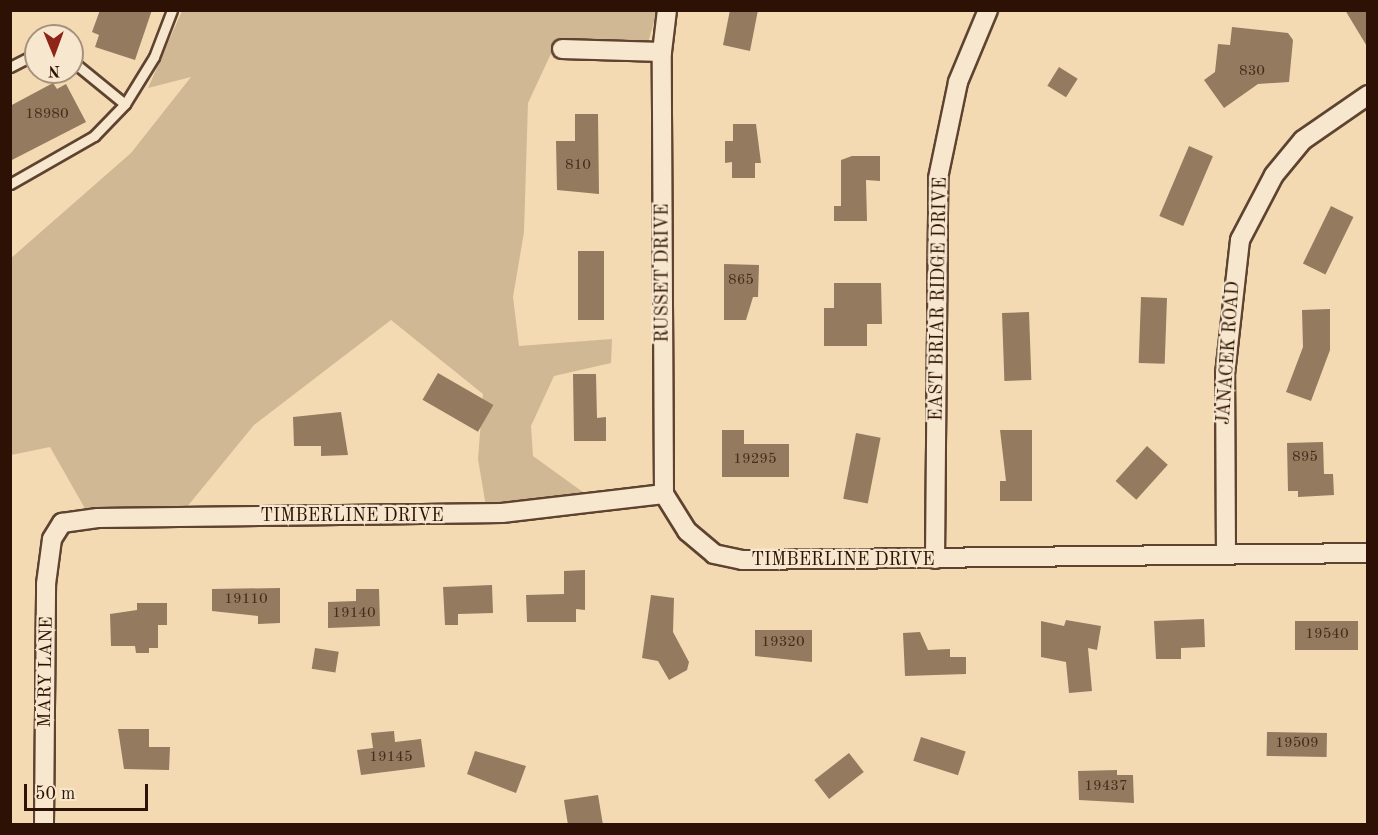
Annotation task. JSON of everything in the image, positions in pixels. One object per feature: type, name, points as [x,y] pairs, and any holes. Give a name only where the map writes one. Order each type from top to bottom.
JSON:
[{"type":"street","name":"RUSSET DRIVE","points":[[664,494],[662,52],[667,10]]},
{"type":"street","name":"EAST BRIAR RIDGE DRIVE","points":[[936,559],[938,178],[958,82],[988,10]]},
{"type":"street","points":[[562,49],[662,52]]},
{"type":"street","name":"JANACEK ROAD","points":[[1226,555],[1225,374],[1240,240],[1274,175],[1303,140],[1368,95]]},
{"type":"street","name":"TIMBERLINE DRIVE","points":[[62,523],[98,518],[502,513],[664,494],[687,531],[714,554],[733,558],[826,563],[936,559],[1368,554]]},
{"type":"street","name":"MARY LANE","points":[[44,825],[46,584],[52,539],[62,523]]},
{"type":"lane","points":[[10,184],[94,136],[125,104],[154,57],[172,10]]},
{"type":"lane","points":[[10,67],[24,60]]},
{"type":"lane","points":[[84,71],[125,104]]},
{"type":"shaded area","points":[[182,11],[657,11],[648,43],[555,45],[528,103],[524,232],[513,297],[519,346],[612,339],[611,363],[554,376],[531,426],[533,456],[587,495],[486,507],[478,459],[483,394],[391,320],[254,425],[186,508],[87,512],[50,447],[11,455],[10,259],[131,153],[191,77],[148,88]]},
{"type":"building","points":[[100,10],[152,10],[135,60],[95,47],[99,35],[92,32]]},
{"type":"building","points":[[730,10],[758,10],[750,51],[723,45]]},
{"type":"building","points":[[1345,10],[1368,10],[1368,48]]},
{"type":"building","points":[[1232,27],[1288,33],[1293,40],[1289,82],[1258,84],[1224,108],[1204,80],[1215,72],[1218,44],[1230,45]]},
{"type":"building","points":[[1059,67],[1078,79],[1066,97],[1047,86]]},
{"type":"building","points":[[51,84],[57,89],[66,84],[86,122],[10,161],[10,106]]},
{"type":"building","points":[[575,114],[598,114],[599,194],[557,190],[556,141],[575,141]]},
{"type":"building","points":[[733,124],[756,124],[761,163],[755,163],[755,178],[732,178],[732,162],[725,163],[725,141],[733,141]]},
{"type":"building","points":[[1189,146],[1213,156],[1183,226],[1159,216]]},
{"type":"building","points":[[852,156],[880,156],[880,181],[866,180],[867,221],[834,221],[834,206],[841,206],[841,160]]},
{"type":"building","points":[[1331,206],[1353,217],[1325,274],[1303,264]]},
{"type":"building","points":[[578,251],[604,251],[604,320],[578,320]]},
{"type":"building","points":[[724,264],[759,265],[758,297],[753,297],[746,320],[724,320]]},
{"type":"building","points":[[834,283],[881,283],[882,324],[867,324],[867,346],[824,346],[824,308],[834,308]]},
{"type":"building","points":[[1141,297],[1167,298],[1165,364],[1139,363]]},
{"type":"building","points":[[1330,309],[1330,350],[1311,401],[1286,392],[1303,347],[1302,310]]},
{"type":"building","points":[[1029,312],[1031,380],[1004,381],[1002,313]]},
{"type":"building","points":[[438,373],[493,405],[478,432],[422,400]]},
{"type":"building","points":[[573,374],[596,374],[597,418],[606,417],[606,441],[574,441]]},
{"type":"building","points":[[341,412],[348,455],[321,456],[321,446],[294,446],[293,417]]},
{"type":"building","points":[[722,430],[744,430],[744,444],[789,444],[789,477],[722,477]]},
{"type":"building","points":[[1000,430],[1032,430],[1032,501],[1000,501],[1000,481],[1006,481]]},
{"type":"building","points":[[856,433],[881,438],[868,504],[843,499]]},
{"type":"building","points":[[1323,442],[1324,474],[1333,474],[1334,495],[1298,497],[1298,491],[1288,491],[1287,443]]},
{"type":"building","points":[[1147,446],[1168,465],[1136,500],[1116,481]]},
{"type":"building","points":[[585,570],[585,610],[576,609],[576,622],[527,622],[526,595],[564,594],[564,571]]},
{"type":"building","points":[[492,585],[493,613],[458,614],[458,625],[445,625],[443,587]]},
{"type":"building","points":[[280,588],[280,623],[258,624],[258,616],[212,611],[212,589]]},
{"type":"building","points":[[356,589],[379,589],[380,626],[328,628],[328,602],[356,601]]},
{"type":"building","points":[[651,595],[674,598],[673,632],[689,662],[687,670],[669,680],[658,661],[642,658]]},
{"type":"building","points":[[137,603],[167,603],[167,625],[158,625],[158,648],[149,648],[149,653],[136,653],[135,646],[111,646],[110,614],[137,610]]},
{"type":"building","points":[[1204,619],[1205,647],[1181,648],[1181,659],[1156,659],[1154,621]]},
{"type":"building","points":[[1066,620],[1101,626],[1097,650],[1088,648],[1092,691],[1069,693],[1066,662],[1041,657],[1041,621],[1064,626]]},
{"type":"building","points":[[1295,621],[1358,621],[1358,650],[1295,650]]},
{"type":"building","points":[[755,630],[812,630],[812,662],[755,656]]},
{"type":"building","points":[[920,632],[928,650],[950,649],[950,657],[966,657],[966,674],[905,676],[903,633]]},
{"type":"building","points":[[315,648],[339,652],[335,672],[312,669]]},
{"type":"building","points":[[118,729],[149,729],[149,747],[170,747],[169,770],[124,769]]},
{"type":"building","points":[[394,731],[395,742],[421,739],[425,767],[361,775],[357,750],[373,748],[371,733]]},
{"type":"building","points":[[1267,732],[1327,733],[1327,757],[1267,756]]},
{"type":"building","points":[[921,737],[966,752],[958,775],[913,761]]},
{"type":"building","points":[[475,751],[526,766],[516,793],[467,774]]},
{"type":"building","points":[[849,753],[864,772],[829,799],[814,780]]},
{"type":"building","points":[[1117,770],[1117,775],[1133,775],[1134,803],[1079,800],[1078,771]]},
{"type":"building","points":[[598,795],[603,825],[568,825],[564,800]]}]
